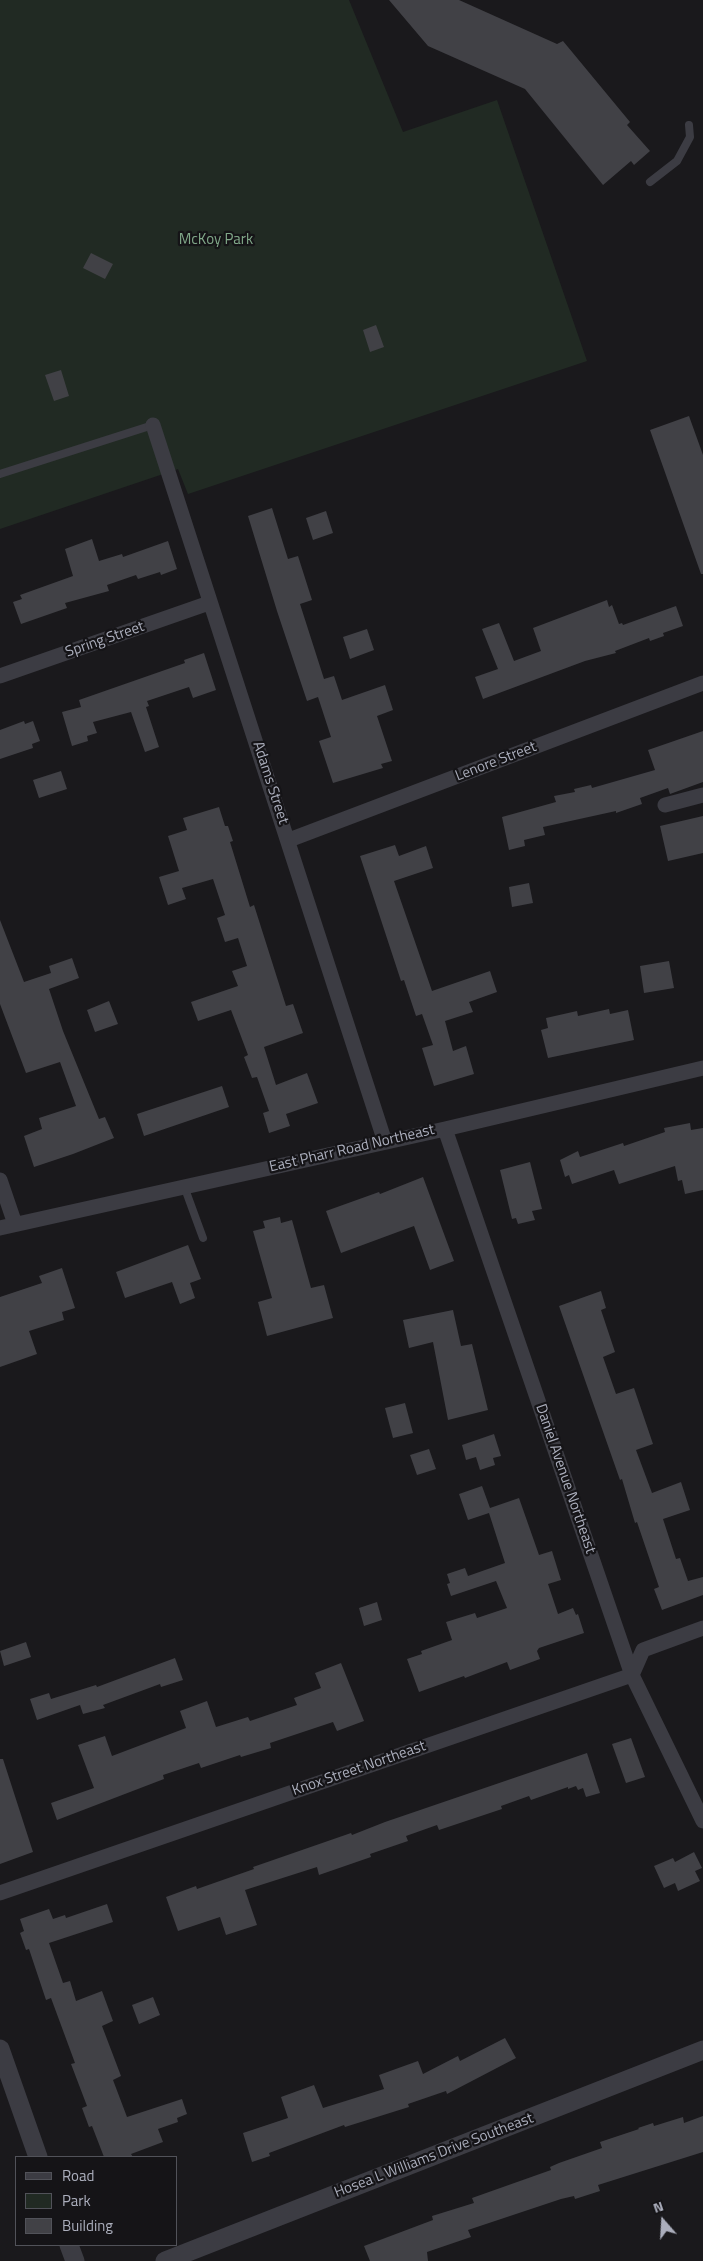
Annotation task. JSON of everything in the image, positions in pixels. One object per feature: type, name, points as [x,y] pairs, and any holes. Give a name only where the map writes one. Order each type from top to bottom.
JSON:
[{"type":"street","name":"Adams Street","points":[[152,425],[209,603],[289,840],[385,1142]]},
{"type":"street","name":"Spring Street","points":[[0,676],[209,603]]},
{"type":"street","name":"Lenore Street","points":[[289,840],[703,683]]},
{"type":"street","points":[[665,805],[703,795]]},
{"type":"street","name":"East Pharr Road Northeast","points":[[7,1226],[445,1129],[703,1068]]},
{"type":"street","name":"Daniel Avenue Northeast","points":[[445,1129],[632,1675],[703,1821]]},
{"type":"street","points":[[0,1180],[7,1226]]},
{"type":"street","points":[[632,1675],[643,1650],[703,1628]]},
{"type":"street","name":"Knox Street Northeast","points":[[0,1893],[632,1675]]},
{"type":"street","points":[[0,2049],[38,2156]]},
{"type":"street","name":"Hosea L Williams Drive Southeast","points":[[165,2261],[703,2050]]},
{"type":"street","points":[[69,2246],[74,2261]]},
{"type":"lane","points":[[650,182],[678,161],[690,137],[689,125]]},
{"type":"lane","points":[[0,474],[152,425]]},
{"type":"lane","points":[[184,1186],[203,1238]]},
{"type":"green space","name":"McKoy Park","points":[[0,0],[349,0],[403,132],[497,100],[587,361],[188,494],[178,469],[0,529]]},
{"type":"building","points":[[389,0],[459,0],[557,44],[563,41],[630,122],[627,125],[650,151],[634,165],[631,161],[603,185],[525,89],[428,46]]},
{"type":"building","points":[[91,253],[113,264],[105,279],[83,268]]},
{"type":"building","points":[[376,325],[384,347],[370,352],[363,330]]},
{"type":"building","points":[[61,370],[69,396],[54,401],[45,375]]},
{"type":"building","points":[[689,416],[703,455],[703,574],[701,574],[650,430]]},
{"type":"building","points":[[272,508],[288,559],[298,556],[312,600],[300,604],[324,679],[334,676],[342,700],[385,685],[393,710],[377,716],[392,761],[381,764],[383,768],[333,783],[319,741],[331,737],[318,697],[307,701],[248,516]]},
{"type":"building","points":[[326,511],[333,533],[313,540],[306,518]]},
{"type":"building","points":[[92,539],[99,561],[122,554],[123,557],[168,541],[177,569],[161,575],[160,572],[138,579],[136,575],[107,585],[109,591],[65,603],[67,608],[21,624],[13,602],[22,599],[20,595],[73,576],[65,549]]},
{"type":"building","points":[[607,600],[609,607],[612,605],[619,624],[622,623],[623,625],[676,606],[683,626],[663,633],[664,636],[650,641],[649,638],[615,651],[616,653],[585,661],[483,699],[475,677],[498,669],[482,629],[499,623],[514,661],[541,651],[533,628]]},
{"type":"building","points":[[367,629],[374,650],[350,659],[343,637]]},
{"type":"building","points":[[204,653],[216,690],[193,698],[189,687],[147,701],[149,706],[146,707],[159,747],[145,752],[131,712],[93,722],[97,733],[87,736],[88,741],[72,746],[62,712],[81,707],[79,700],[185,663],[184,660]]},
{"type":"building","points":[[24,721],[25,724],[33,721],[40,741],[32,744],[33,748],[0,759],[0,730]]},
{"type":"building","points":[[703,731],[703,782],[670,794],[668,788],[640,798],[642,804],[616,813],[616,811],[543,827],[545,835],[524,840],[525,846],[509,850],[502,817],[556,802],[554,796],[575,792],[574,789],[591,785],[592,788],[655,770],[648,750]]},
{"type":"building","points":[[61,771],[67,789],[39,798],[33,780]]},
{"type":"building","points":[[219,807],[225,826],[228,826],[233,841],[230,842],[250,907],[254,905],[286,1006],[293,1004],[303,1033],[264,1047],[276,1085],[307,1073],[318,1103],[286,1114],[290,1126],[269,1133],[263,1113],[269,1111],[257,1077],[252,1078],[244,1057],[248,1055],[231,1010],[198,1021],[191,1002],[238,986],[232,971],[247,966],[238,938],[225,942],[217,918],[225,915],[213,879],[182,888],[186,899],[168,905],[159,877],[179,871],[168,836],[187,830],[183,818]]},
{"type":"building","points":[[703,816],[703,853],[668,861],[660,826]]},
{"type":"building","points":[[395,845],[399,856],[426,846],[433,868],[394,881],[432,991],[490,971],[497,992],[469,1002],[473,1012],[445,1021],[453,1051],[466,1046],[474,1074],[434,1086],[422,1048],[433,1045],[422,1014],[416,1016],[404,980],[401,981],[360,856]]},
{"type":"building","points":[[529,883],[533,903],[512,907],[509,887]]},
{"type":"building","points":[[0,920],[24,982],[51,973],[49,966],[72,958],[79,978],[49,989],[63,1031],[99,1119],[105,1117],[114,1138],[34,1167],[24,1136],[42,1129],[39,1118],[76,1106],[60,1062],[26,1073],[0,1004]]},
{"type":"building","points":[[669,961],[674,988],[644,993],[640,966]]},
{"type":"building","points":[[109,1001],[118,1024],[95,1032],[87,1010]]},
{"type":"building","points":[[609,1009],[610,1014],[628,1010],[634,1040],[548,1058],[541,1030],[548,1028],[546,1018],[577,1011],[578,1016]]},
{"type":"building","points":[[222,1086],[229,1107],[144,1136],[137,1114]]},
{"type":"building","points":[[690,1123],[691,1130],[703,1128],[703,1190],[685,1194],[682,1180],[678,1181],[675,1166],[619,1184],[614,1170],[572,1184],[569,1175],[565,1177],[560,1160],[578,1151],[580,1157],[623,1143],[624,1146],[665,1132],[664,1128]]},
{"type":"building","points":[[530,1162],[542,1209],[532,1211],[535,1220],[518,1224],[516,1218],[512,1219],[500,1170]]},
{"type":"building","points":[[423,1177],[454,1261],[430,1270],[414,1226],[341,1253],[326,1211],[379,1192],[380,1194]]},
{"type":"building","points":[[280,1217],[281,1223],[292,1220],[311,1288],[324,1285],[333,1318],[267,1336],[258,1302],[272,1298],[253,1231],[265,1228],[263,1221]]},
{"type":"building","points":[[188,1245],[201,1279],[190,1283],[195,1298],[180,1304],[172,1282],[125,1298],[116,1272]]},
{"type":"building","points":[[62,1268],[75,1308],[62,1312],[64,1320],[29,1331],[37,1354],[0,1367],[0,1297],[42,1283],[39,1276]]},
{"type":"building","points":[[601,1291],[606,1308],[601,1310],[615,1352],[603,1357],[616,1394],[634,1388],[653,1444],[636,1450],[652,1493],[681,1482],[690,1510],[663,1519],[676,1559],[680,1558],[688,1581],[703,1577],[703,1595],[662,1610],[654,1589],[659,1587],[637,1522],[635,1523],[622,1479],[620,1480],[559,1306]]},
{"type":"building","points":[[453,1310],[461,1346],[472,1344],[488,1410],[448,1420],[433,1342],[409,1348],[403,1320]]},
{"type":"building","points":[[405,1403],[413,1433],[393,1438],[385,1408]]},
{"type":"building","points":[[494,1434],[501,1456],[493,1458],[495,1465],[480,1470],[476,1457],[466,1460],[462,1445]]},
{"type":"building","points":[[429,1449],[436,1469],[417,1475],[410,1455]]},
{"type":"building","points":[[482,1486],[490,1508],[519,1498],[539,1555],[552,1551],[561,1580],[548,1584],[558,1614],[573,1608],[576,1615],[578,1614],[584,1633],[539,1648],[537,1651],[540,1659],[510,1670],[507,1662],[465,1678],[464,1676],[419,1692],[407,1659],[422,1654],[421,1651],[452,1640],[446,1622],[475,1613],[477,1618],[507,1608],[496,1581],[451,1596],[447,1584],[450,1583],[447,1574],[465,1568],[468,1576],[505,1563],[489,1513],[468,1520],[459,1494]]},
{"type":"building","points":[[377,1602],[382,1620],[364,1626],[359,1608]]},
{"type":"building","points":[[26,1642],[31,1657],[4,1666],[0,1651]]},
{"type":"building","points":[[175,1658],[183,1680],[161,1687],[160,1684],[103,1705],[105,1708],[83,1714],[80,1705],[37,1720],[30,1699],[49,1693],[51,1699],[96,1685],[97,1687]]},
{"type":"building","points":[[341,1663],[364,1721],[337,1731],[333,1722],[270,1743],[271,1748],[241,1757],[240,1755],[201,1768],[199,1763],[163,1775],[164,1779],[57,1820],[51,1803],[94,1788],[78,1745],[105,1736],[112,1756],[186,1728],[180,1711],[207,1701],[216,1727],[248,1717],[250,1721],[297,1705],[294,1698],[321,1688],[315,1673]]},
{"type":"building","points":[[631,1738],[645,1777],[626,1783],[612,1744]]},
{"type":"building","points":[[587,1753],[600,1793],[586,1797],[583,1788],[578,1790],[576,1786],[568,1789],[568,1787],[531,1800],[529,1796],[501,1806],[502,1809],[439,1830],[437,1825],[406,1836],[408,1841],[370,1854],[371,1857],[319,1875],[317,1867],[245,1890],[257,1925],[226,1935],[220,1917],[178,1931],[166,1897],[196,1886],[197,1889],[254,1869],[253,1867],[351,1833],[352,1835]]},
{"type":"building","points":[[0,1759],[3,1759],[33,1852],[0,1864]]},
{"type":"building","points":[[694,1852],[702,1868],[695,1871],[700,1881],[678,1891],[675,1883],[664,1888],[654,1866],[673,1858],[675,1862]]},
{"type":"building","points":[[107,1904],[113,1922],[49,1943],[63,1983],[70,1981],[76,2001],[102,1991],[113,2021],[102,2026],[121,2076],[113,2080],[127,2117],[182,2099],[187,2114],[177,2118],[178,2122],[158,2129],[163,2142],[131,2154],[132,2156],[104,2156],[92,2126],[89,2127],[82,2108],[87,2106],[71,2064],[75,2063],[51,1998],[46,2000],[29,1949],[26,1950],[20,1933],[24,1931],[20,1919],[49,1909],[53,1919],[65,1915],[66,1918]]},
{"type":"building","points":[[153,1997],[160,2015],[139,2024],[132,2005]]},
{"type":"building","points":[[505,2038],[516,2058],[447,2094],[446,2091],[408,2104],[409,2107],[345,2127],[344,2125],[269,2153],[270,2156],[252,2162],[243,2133],[288,2118],[281,2097],[314,2085],[323,2108],[384,2089],[379,2075],[418,2061],[423,2074],[458,2056],[460,2061]]},
{"type":"building","points":[[703,2116],[703,2152],[598,2185],[600,2191],[575,2199],[574,2196],[561,2199],[468,2230],[471,2237],[427,2252],[428,2261],[370,2261],[364,2246],[433,2220],[432,2216],[474,2203],[472,2198],[551,2170],[550,2167],[559,2163],[602,2148],[600,2142],[653,2123],[654,2126],[683,2117],[684,2123]]}]
